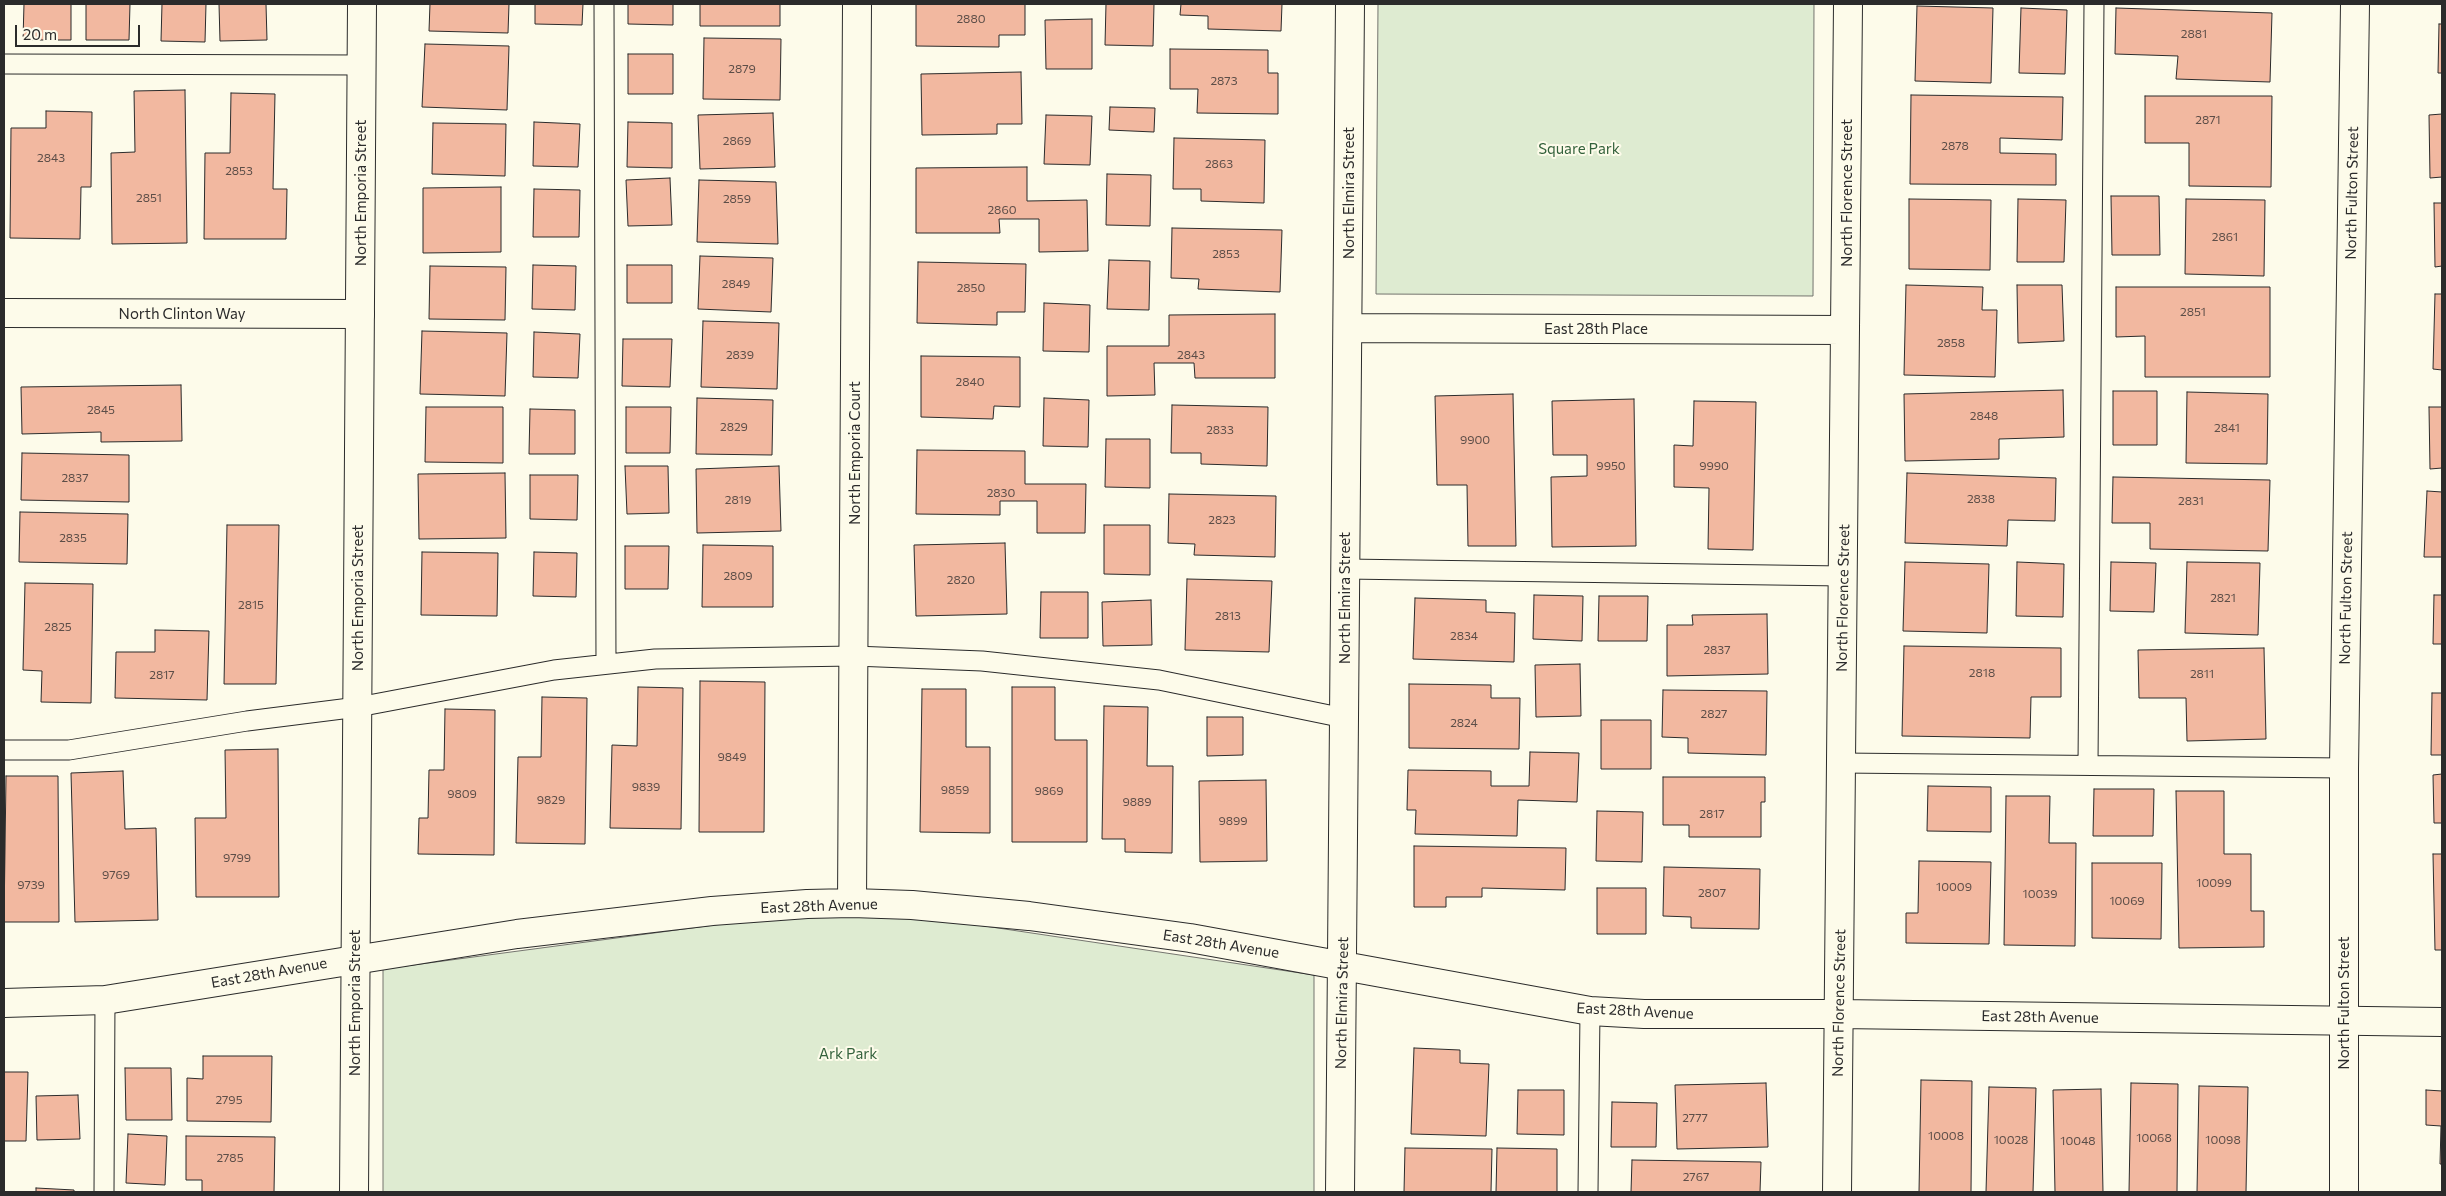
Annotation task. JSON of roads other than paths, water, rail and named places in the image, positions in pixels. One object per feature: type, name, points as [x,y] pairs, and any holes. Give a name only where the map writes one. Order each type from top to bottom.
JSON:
[{"type":"street","name":"North Emporia Street","points":[[354,1192],[362,4]]},
{"type":"street","name":"North Emporia Court","points":[[852,903],[857,4]]},
{"type":"street","name":"North Elmira Street","points":[[1340,1192],[1350,4]]},
{"type":"street","name":"North Florence Street","points":[[1837,1192],[1848,4]]},
{"type":"street","name":"North Fulton Street","points":[[2344,1192],[2344,768],[2355,4]]},
{"type":"street","name":"North Clinton Way","points":[[4,313],[360,314]]},
{"type":"street","name":"East 28th Place","points":[[1348,328],[1845,330]]},
{"type":"street","name":"East 28th Avenue","points":[[4,1003],[105,1000],[355,958],[517,934],[712,911],[852,903],[912,905],[1029,916],[1190,938],[1326,962],[1342,968],[1590,1011],[1644,1014],[1839,1014],[2442,1022]]},
{"type":"lane","points":[[604,4],[606,664]]},
{"type":"lane","points":[[2088,764],[2094,4]]},
{"type":"lane","points":[[4,64],[362,65]]},
{"type":"lane","points":[[1346,569],[1843,576]]},
{"type":"lane","points":[[4,750],[69,750],[238,723],[358,707],[554,670],[656,659],[854,656],[982,661],[1158,680],[1344,718]]},
{"type":"lane","points":[[1841,763],[2344,768]]},
{"type":"lane","points":[[104,1192],[105,1000]]},
{"type":"lane","points":[[1588,1192],[1590,1011]]},
{"type":"park label","name":"Square Park","points":[[1579,149]]},
{"type":"park label","name":"Ark Park","points":[[848,1054]]}]
